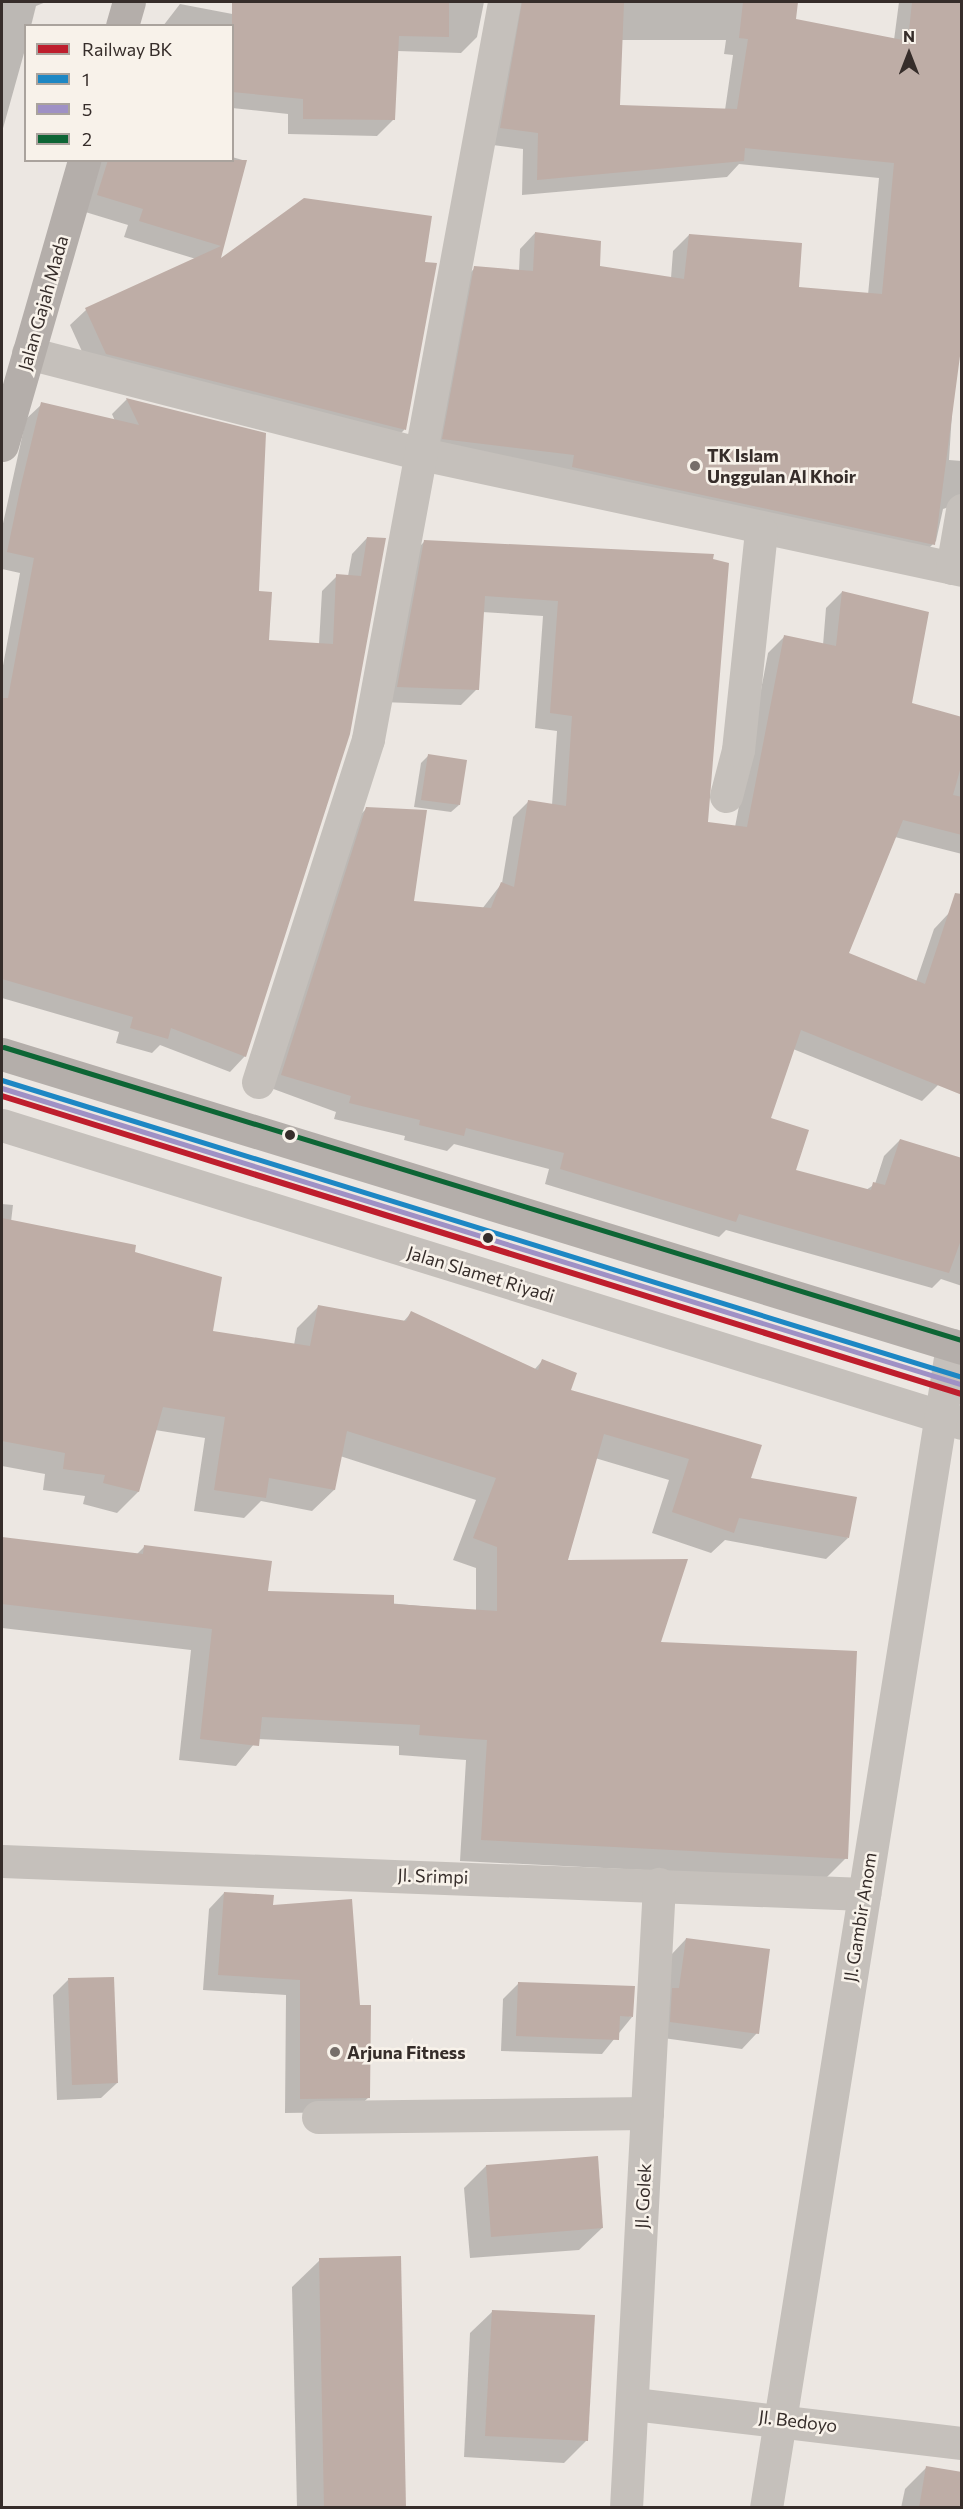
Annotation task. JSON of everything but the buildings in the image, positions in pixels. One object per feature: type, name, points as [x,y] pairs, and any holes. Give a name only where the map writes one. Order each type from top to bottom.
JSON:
[{"type":"main road","points":[[123,24],[129,2]]},
{"type":"main road","name":"Jalan Gajah Mada","points":[[2,445],[83,162]]},
{"type":"main road","points":[[2,1054],[957,1346]]},
{"type":"street","points":[[258,1082],[368,738],[423,454],[504,2]]},
{"type":"street","points":[[28,353],[423,454],[761,531],[957,569],[962,510]]},
{"type":"street","points":[[726,796],[738,750],[761,531]]},
{"type":"street","name":"Jalan Slamet Riyadi","points":[[2,1125],[951,1420]]},
{"type":"street","name":"Jl. Gambir Anom","points":[[766,2508],[864,1894],[951,1420],[957,1346]]},
{"type":"street","name":"Jl. Srimpi","points":[[2,1861],[659,1884],[864,1894]]},
{"type":"street","name":"Jl. Golek","points":[[626,2508],[634,2404],[659,1884]]},
{"type":"street","points":[[318,2118],[647,2113]]},
{"type":"street","name":"Jl. Bedoyo","points":[[634,2404],[779,2418],[962,2443]]},
{"type":"rail line","name":"BK","points":[[2,1096],[962,1394]]},
{"type":"transit line","name":"2","points":[[4,1047],[962,1340]]},
{"type":"transit line","name":"1","points":[[2,1080],[962,1377]]},
{"type":"transit line","name":"5","points":[[2,1088],[960,1384]]},
{"type":"place","name":"TK Islam Unggulan Al Khoir","points":[[695,466]]},
{"type":"place","name":"Arjuna Fitness","points":[[335,2052]]}]
